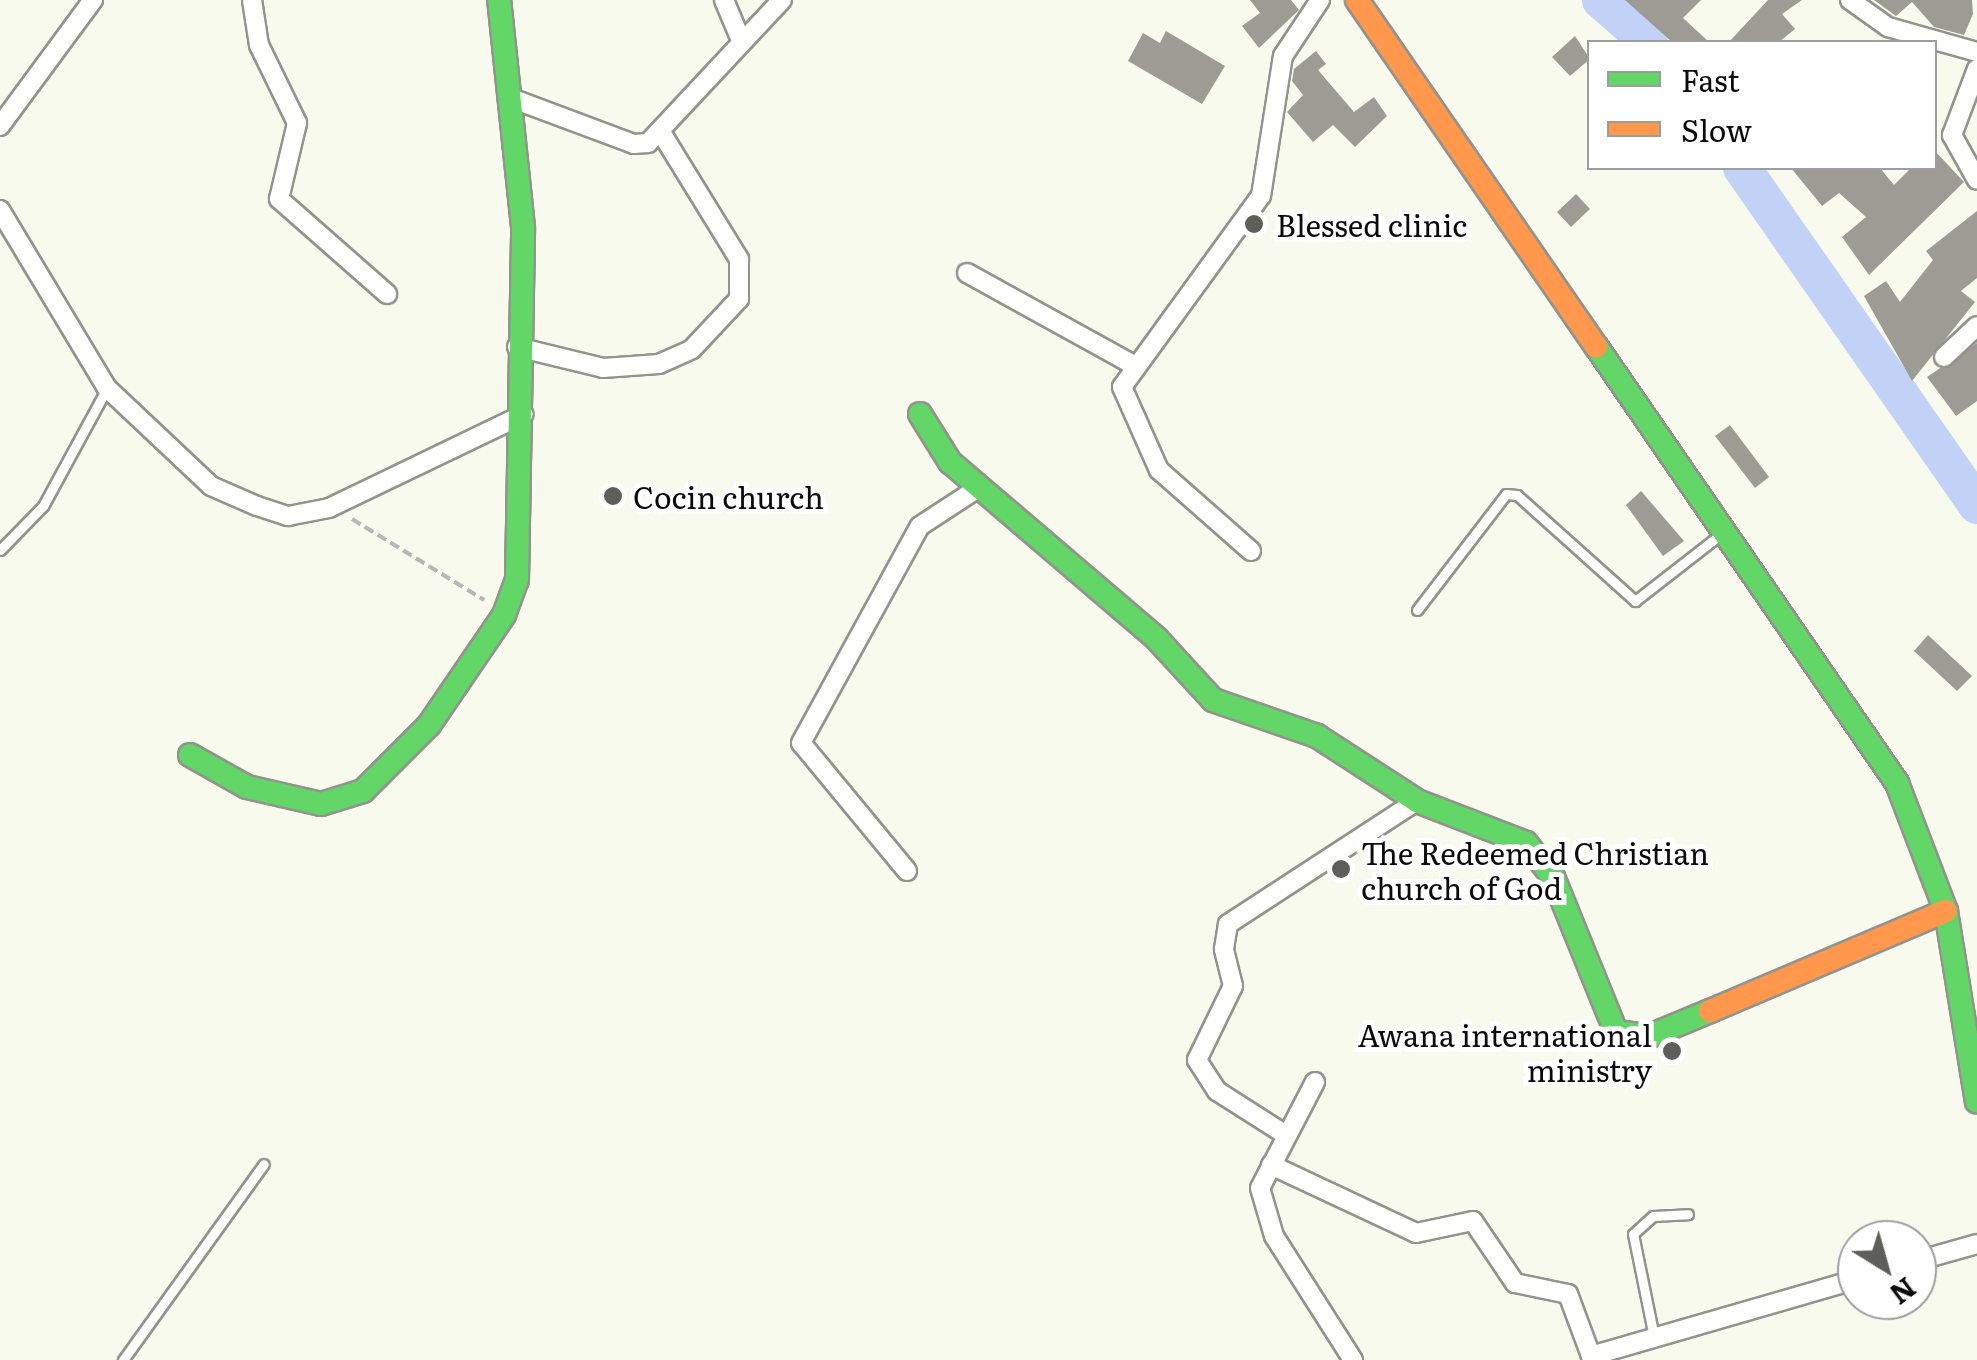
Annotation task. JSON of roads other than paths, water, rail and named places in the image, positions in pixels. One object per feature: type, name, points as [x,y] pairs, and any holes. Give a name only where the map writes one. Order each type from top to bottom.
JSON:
[{"type":"street","points":[[0,126],[93,0]]},
{"type":"street","points":[[252,0],[260,45],[297,124],[278,199],[387,294]]},
{"type":"street","points":[[190,754],[247,787],[320,804],[363,791],[429,726],[504,615],[518,580],[524,414],[517,347],[523,227],[499,0]]},
{"type":"street","points":[[724,0],[740,38]]},
{"type":"street","points":[[508,97],[634,144],[661,132],[740,38],[782,0]]},
{"type":"street","points":[[1251,552],[1159,470],[1122,386],[1261,196],[1283,56],[1320,0]]},
{"type":"street","points":[[1357,0],[1897,783],[1946,911],[1977,1102]]},
{"type":"street","points":[[1850,0],[1888,27],[1934,40]]},
{"type":"street","points":[[1937,41],[1977,52]]},
{"type":"street","points":[[1977,69],[1952,135],[1977,180]]},
{"type":"street","points":[[517,347],[602,368],[659,364],[692,349],[739,299],[739,259],[661,132]]},
{"type":"street","points":[[0,210],[107,388],[211,486],[288,516],[330,508],[524,414]]},
{"type":"street","points":[[967,273],[1134,365]]},
{"type":"street","points":[[1944,358],[1977,326]]},
{"type":"street","points":[[920,414],[978,488],[1157,639],[1213,700],[1317,736],[1417,802],[1508,832],[1545,862],[1608,1020],[1632,1037],[1946,911]]},
{"type":"street","points":[[908,871],[801,742],[920,526],[978,488]]},
{"type":"street","points":[[1286,1135],[1216,1091],[1197,1060],[1233,986],[1224,950],[1228,924],[1417,802]]},
{"type":"street","points":[[1315,1082],[1260,1188],[1274,1236],[1352,1360]]},
{"type":"street","points":[[1271,1165],[1416,1233],[1473,1221],[1491,1238],[1500,1272],[1516,1283],[1568,1294],[1591,1356],[1837,1285]]},
{"type":"street","points":[[1937,1256],[1977,1244]]},
{"type":"lane","points":[[0,550],[43,506],[107,388]]},
{"type":"lane","points":[[1418,610],[1506,494],[1517,495],[1635,601],[1723,532]]},
{"type":"lane","points":[[128,1358],[264,1164]]},
{"type":"lane","points":[[1654,1338],[1633,1234],[1652,1216],[1688,1214]]},
{"type":"waterway","points":[[1601,0],[1647,40]]},
{"type":"waterway","points":[[1743,170],[1977,505]]},
{"type":"waterway","points":[[1964,486],[1977,484]]},
{"type":"place","name":"Blessed clinic","points":[[1254,224]]},
{"type":"place","name":"Cocin church","points":[[613,496]]},
{"type":"place","name":"The Redeemed Christian church of God","points":[[1341,869]]},
{"type":"place","name":"Awana international ministry","points":[[1672,1051]]}]
